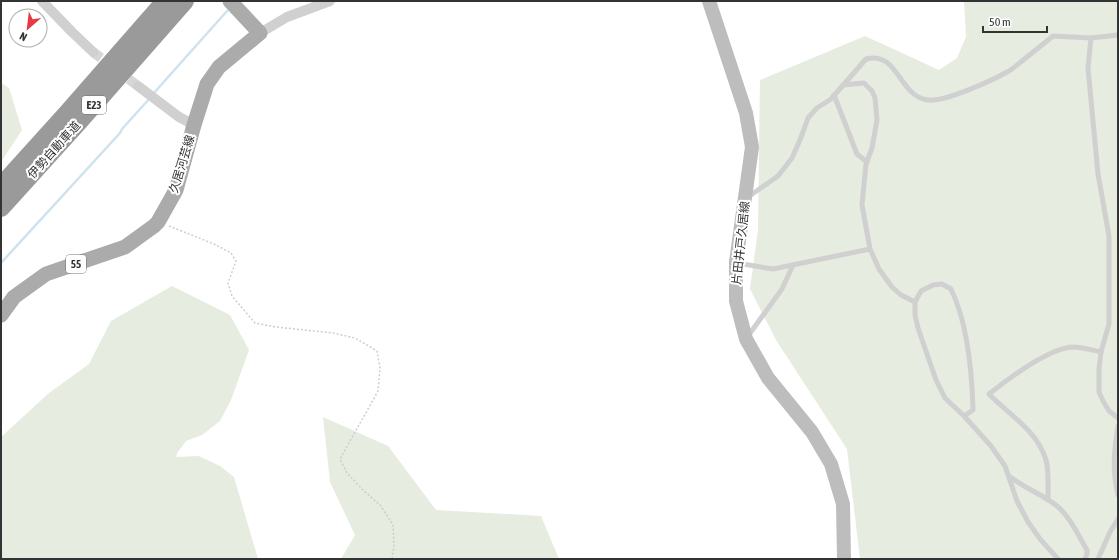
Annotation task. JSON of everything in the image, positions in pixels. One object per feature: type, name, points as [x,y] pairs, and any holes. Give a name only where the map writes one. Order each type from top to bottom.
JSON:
[{"type":"highway","name":"伊勢自動車道","points":[[1,186],[166,1]]},
{"type":"highway","name":"伊勢自動車道","points":[[1,208],[185,1]]},
{"type":"main road","points":[[230,1],[260,33]]},
{"type":"main road","name":"片田井戸久居線","points":[[708,1],[746,113],[752,147],[736,262],[736,301],[746,339],[768,378],[812,432],[831,464],[843,504],[844,559]]},
{"type":"main road","name":"久居河芸線","points":[[1,315],[14,297],[46,274],[126,248],[158,222],[176,190],[207,84],[219,67],[260,33]]},
{"type":"street","points":[[42,1],[93,52]]},
{"type":"street","points":[[260,33],[287,17],[330,1]]},
{"type":"street","points":[[138,86],[179,117],[194,126]]},
{"type":"lane","points":[[745,198],[778,176],[792,158],[808,118],[817,108],[831,99],[866,59],[873,57],[884,60],[893,68],[910,90],[917,96],[928,100],[951,96],[1008,72],[1053,36],[1091,38],[1118,35]]},
{"type":"lane","points":[[1091,38],[1088,68],[1098,174],[1109,236],[1109,324],[1101,352],[1099,392],[1109,411],[1118,418]]},
{"type":"lane","points":[[843,85],[864,83],[872,91],[875,98],[877,120],[872,148],[867,162],[862,205],[870,249],[879,269],[892,287],[901,295],[915,302]]},
{"type":"lane","points":[[834,95],[857,154],[867,162]]},
{"type":"lane","points":[[736,262],[773,269],[870,249]]},
{"type":"lane","points":[[746,339],[782,289],[793,265]]},
{"type":"lane","points":[[964,416],[973,410],[972,390],[964,329],[951,288],[942,284],[933,285],[921,291],[915,302],[915,315],[936,380],[945,398],[964,416],[991,446],[1005,466],[1017,500],[1028,522],[1040,539],[1058,559]]},
{"type":"lane","points":[[1048,500],[1046,461],[1042,450],[1034,437],[1017,418],[989,394],[1010,377],[1053,352],[1073,347],[1101,352]]},
{"type":"lane","points":[[1118,426],[1113,452],[1115,482],[1118,495]]},
{"type":"lane","points":[[1009,475],[1020,485],[1048,500],[1064,513],[1087,550],[1085,559]]},
{"type":"lane","points":[[1098,559],[1110,532],[1118,519]]},
{"type":"path","points":[[158,222],[214,244],[230,253],[236,261],[228,282],[232,296],[256,323],[276,327],[333,333],[355,338],[377,351],[380,368],[378,391],[340,459],[347,473],[381,506],[393,525],[394,546],[392,559]]},
{"type":"shaded area","points":[[964,1],[1118,1],[1118,559],[860,559],[847,449],[776,340],[750,289],[758,230],[760,80],[865,36],[939,70],[957,58],[966,37]]},
{"type":"shaded area","points":[[1,83],[9,88],[22,130],[1,162]]},
{"type":"shaded area","points":[[172,286],[230,315],[249,350],[231,400],[220,421],[202,435],[186,441],[177,453],[176,457],[199,456],[220,466],[234,477],[258,559],[1,559],[1,437],[49,393],[89,364],[111,321]]},
{"type":"shaded area","points":[[323,417],[388,446],[436,510],[541,516],[559,559],[341,559],[355,535],[330,482]]},
{"type":"waterway","points":[[153,94],[227,11]]},
{"type":"waterway","points":[[1,263],[150,98]]},
{"type":"tunnel","points":[[93,52],[138,86]]}]
